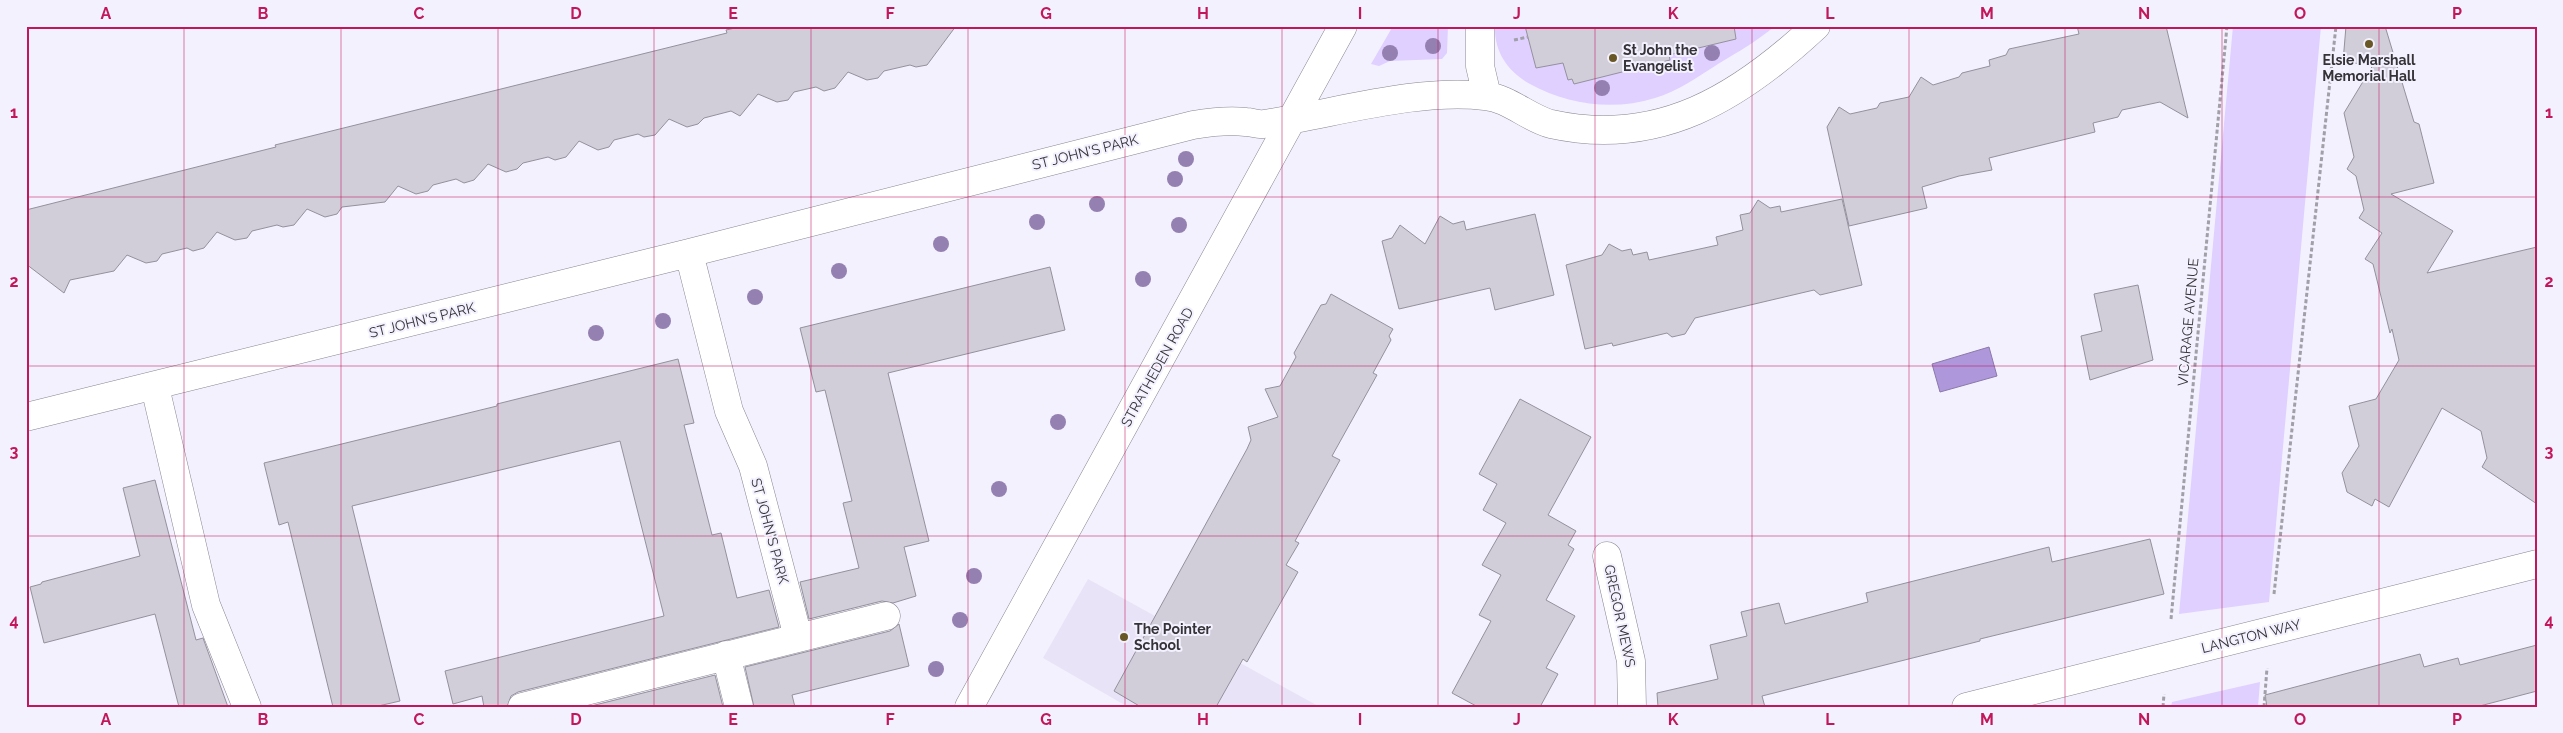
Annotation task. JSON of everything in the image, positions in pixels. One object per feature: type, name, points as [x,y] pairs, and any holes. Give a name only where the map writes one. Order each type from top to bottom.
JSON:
[{"type":"street","name":"STRATHEDEN ROAD","points":[[969,707],[1343,26]]},
{"type":"street","points":[[1480,26],[1480,66],[1487,96]]},
{"type":"street","name":"ST JOHN'S PARK","points":[[26,417],[155,387],[1218,120],[1261,125],[1403,100],[1438,96],[1487,96],[1549,123],[1609,130],[1643,128],[1680,117],[1717,100],[1753,78],[1786,54],[1816,26]]},
{"type":"street","name":"ST JOHN'S PARK","points":[[688,253],[729,411],[753,466],[798,637]]},
{"type":"street","points":[[155,387],[206,605],[247,707]]},
{"type":"street","name":"GREGOR MEWS","points":[[1607,556],[1631,661],[1632,707]]},
{"type":"street","name":"LANGTON WAY","points":[[1966,707],[2537,564]]},
{"type":"street","points":[[522,707],[886,616]]},
{"type":"street","points":[[726,655],[739,707]]},
{"type":"path","name":"VICARAGE AVENUE","points":[[2172,619],[2227,26]]},
{"type":"path","points":[[2274,595],[2336,26]]},
{"type":"path","points":[[2264,707],[2267,667]]},
{"type":"shaded area","points":[[1393,26],[1448,26],[1447,53],[1442,59],[1390,61],[1379,66],[1371,64]]},
{"type":"shaded area","points":[[1495,26],[1775,26],[1747,46],[1671,92],[1639,102],[1607,105],[1591,104],[1560,97],[1522,79],[1509,67],[1500,53],[1495,35]]},
{"type":"shaded area","points":[[2233,26],[2321,26],[2269,602],[2179,614]]},
{"type":"shaded area","points":[[1989,347],[1997,376],[1940,392],[1932,364]]},
{"type":"shaded area","name":"The Pointer School","points":[[1088,579],[1320,707],[1128,707],[1043,658]]},
{"type":"shaded area","points":[[2260,682],[2258,707],[2171,707],[2172,702]]},
{"type":"building","points":[[744,26],[956,26],[927,65],[916,67],[910,65],[884,71],[878,78],[867,80],[848,72],[835,88],[824,91],[816,87],[794,92],[788,100],[777,102],[758,94],[740,116],[731,111],[704,118],[698,124],[687,127],[669,119],[655,135],[644,137],[638,134],[614,140],[609,147],[598,150],[579,141],[566,157],[555,160],[548,157],[523,163],[517,169],[506,172],[488,164],[474,180],[464,183],[456,179],[433,185],[428,191],[416,194],[398,186],[385,202],[342,207],[337,214],[325,217],[307,209],[294,225],[283,227],[277,225],[252,231],[247,238],[235,240],[217,232],[204,248],[193,251],[187,248],[162,254],[157,261],[146,263],[127,255],[114,271],[70,280],[64,293],[26,264],[26,210],[276,147],[275,145],[727,33],[726,30]]},
{"type":"building","name":"St John the Evangelist","points":[[1525,26],[1734,26],[1736,39],[1669,55],[1670,60],[1574,84],[1572,79],[1568,80],[1563,63],[1536,68]]},
{"type":"building","points":[[2077,26],[2166,26],[2188,118],[2160,102],[2122,110],[2118,117],[2093,123],[2095,132],[1989,158],[1992,170],[1959,176],[1922,187],[1927,208],[1849,226],[1827,127],[1839,107],[1850,114],[1877,108],[1880,103],[1909,97],[1921,77],[1933,85],[1959,77],[1962,73],[1990,66],[1989,60],[2006,55],[2009,49],[2079,34]]},
{"type":"building","points":[[2346,26],[2385,26],[2414,122],[2419,124],[2434,183],[2391,194],[2453,231],[2427,273],[2537,247],[2537,504],[2482,467],[2487,458],[2481,431],[2442,408],[2389,507],[2375,499],[2372,506],[2347,492],[2342,473],[2359,446],[2349,406],[2376,399],[2399,360],[2392,329],[2390,333],[2373,264],[2365,259],[2382,233],[2359,218],[2364,210],[2356,176],[2347,169],[2354,157],[2344,113],[2373,65],[2343,62]]},
{"type":"building","points":[[1842,199],[1862,285],[1820,295],[1814,290],[1695,318],[1685,334],[1672,337],[1667,333],[1613,346],[1612,343],[1585,349],[1566,265],[1602,255],[1609,244],[1622,251],[1631,249],[1633,255],[1647,252],[1649,260],[1718,245],[1716,237],[1743,230],[1740,215],[1750,213],[1758,200],[1770,208],[1780,206],[1781,212]]},
{"type":"building","points":[[1535,214],[1554,295],[1495,310],[1490,288],[1399,309],[1382,241],[1392,238],[1400,225],[1425,244],[1440,216],[1453,224],[1464,221],[1466,230]]},
{"type":"building","points":[[1050,267],[1065,330],[888,373],[929,541],[904,547],[916,596],[893,603],[882,601],[809,619],[800,582],[859,568],[843,503],[852,501],[825,390],[816,392],[800,328]]},
{"type":"building","points":[[2138,285],[2153,360],[2090,380],[2081,336],[2102,331],[2094,294]]},
{"type":"building","points":[[1331,294],[1393,329],[1389,336],[1391,340],[1373,373],[1377,375],[1332,456],[1340,460],[1295,541],[1299,543],[1286,565],[1298,572],[1247,662],[1243,659],[1216,707],[1141,707],[1114,691],[1247,449],[1251,440],[1248,427],[1278,417],[1265,389],[1280,386],[1296,357],[1294,353],[1321,305],[1326,304]]},
{"type":"building","points":[[678,359],[694,423],[684,425],[712,535],[721,533],[737,598],[769,590],[779,627],[518,692],[511,696],[507,707],[484,707],[482,696],[453,704],[445,671],[664,616],[620,441],[352,506],[400,701],[374,707],[333,707],[288,522],[279,525],[264,463]]},
{"type":"building","points":[[1520,399],[1591,437],[1548,515],[1576,531],[1568,545],[1574,549],[1546,600],[1575,616],[1546,668],[1558,674],[1540,707],[1478,707],[1452,693],[1491,621],[1479,615],[1501,575],[1482,565],[1506,523],[1483,510],[1497,484],[1479,474]]},
{"type":"building","points":[[155,480],[196,640],[203,638],[228,707],[179,707],[155,614],[44,643],[30,587],[42,582],[140,556],[123,488]]},
{"type":"building","points":[[2150,539],[2164,594],[1980,639],[1980,641],[1762,696],[1765,707],[1658,707],[1657,693],[1718,679],[1710,645],[1747,636],[1741,612],[1779,603],[1785,624],[1868,602],[1866,593],[2049,547],[2052,562]]},
{"type":"building","points":[[899,624],[909,666],[792,695],[795,707],[754,707],[745,667],[890,631]]},
{"type":"building","points":[[2537,645],[2537,691],[2476,707],[2267,707],[2265,695],[2420,654],[2424,667],[2458,658],[2460,665]]},
{"type":"building","points":[[715,675],[723,707],[587,707]]},
{"type":"place","name":"Elsie Marshall Memorial Hall","points":[[2369,44]]},
{"type":"place","name":"St John the Evangelist","points":[[1613,58]]},
{"type":"place","name":"The Pointer School","points":[[1124,637]]}]
